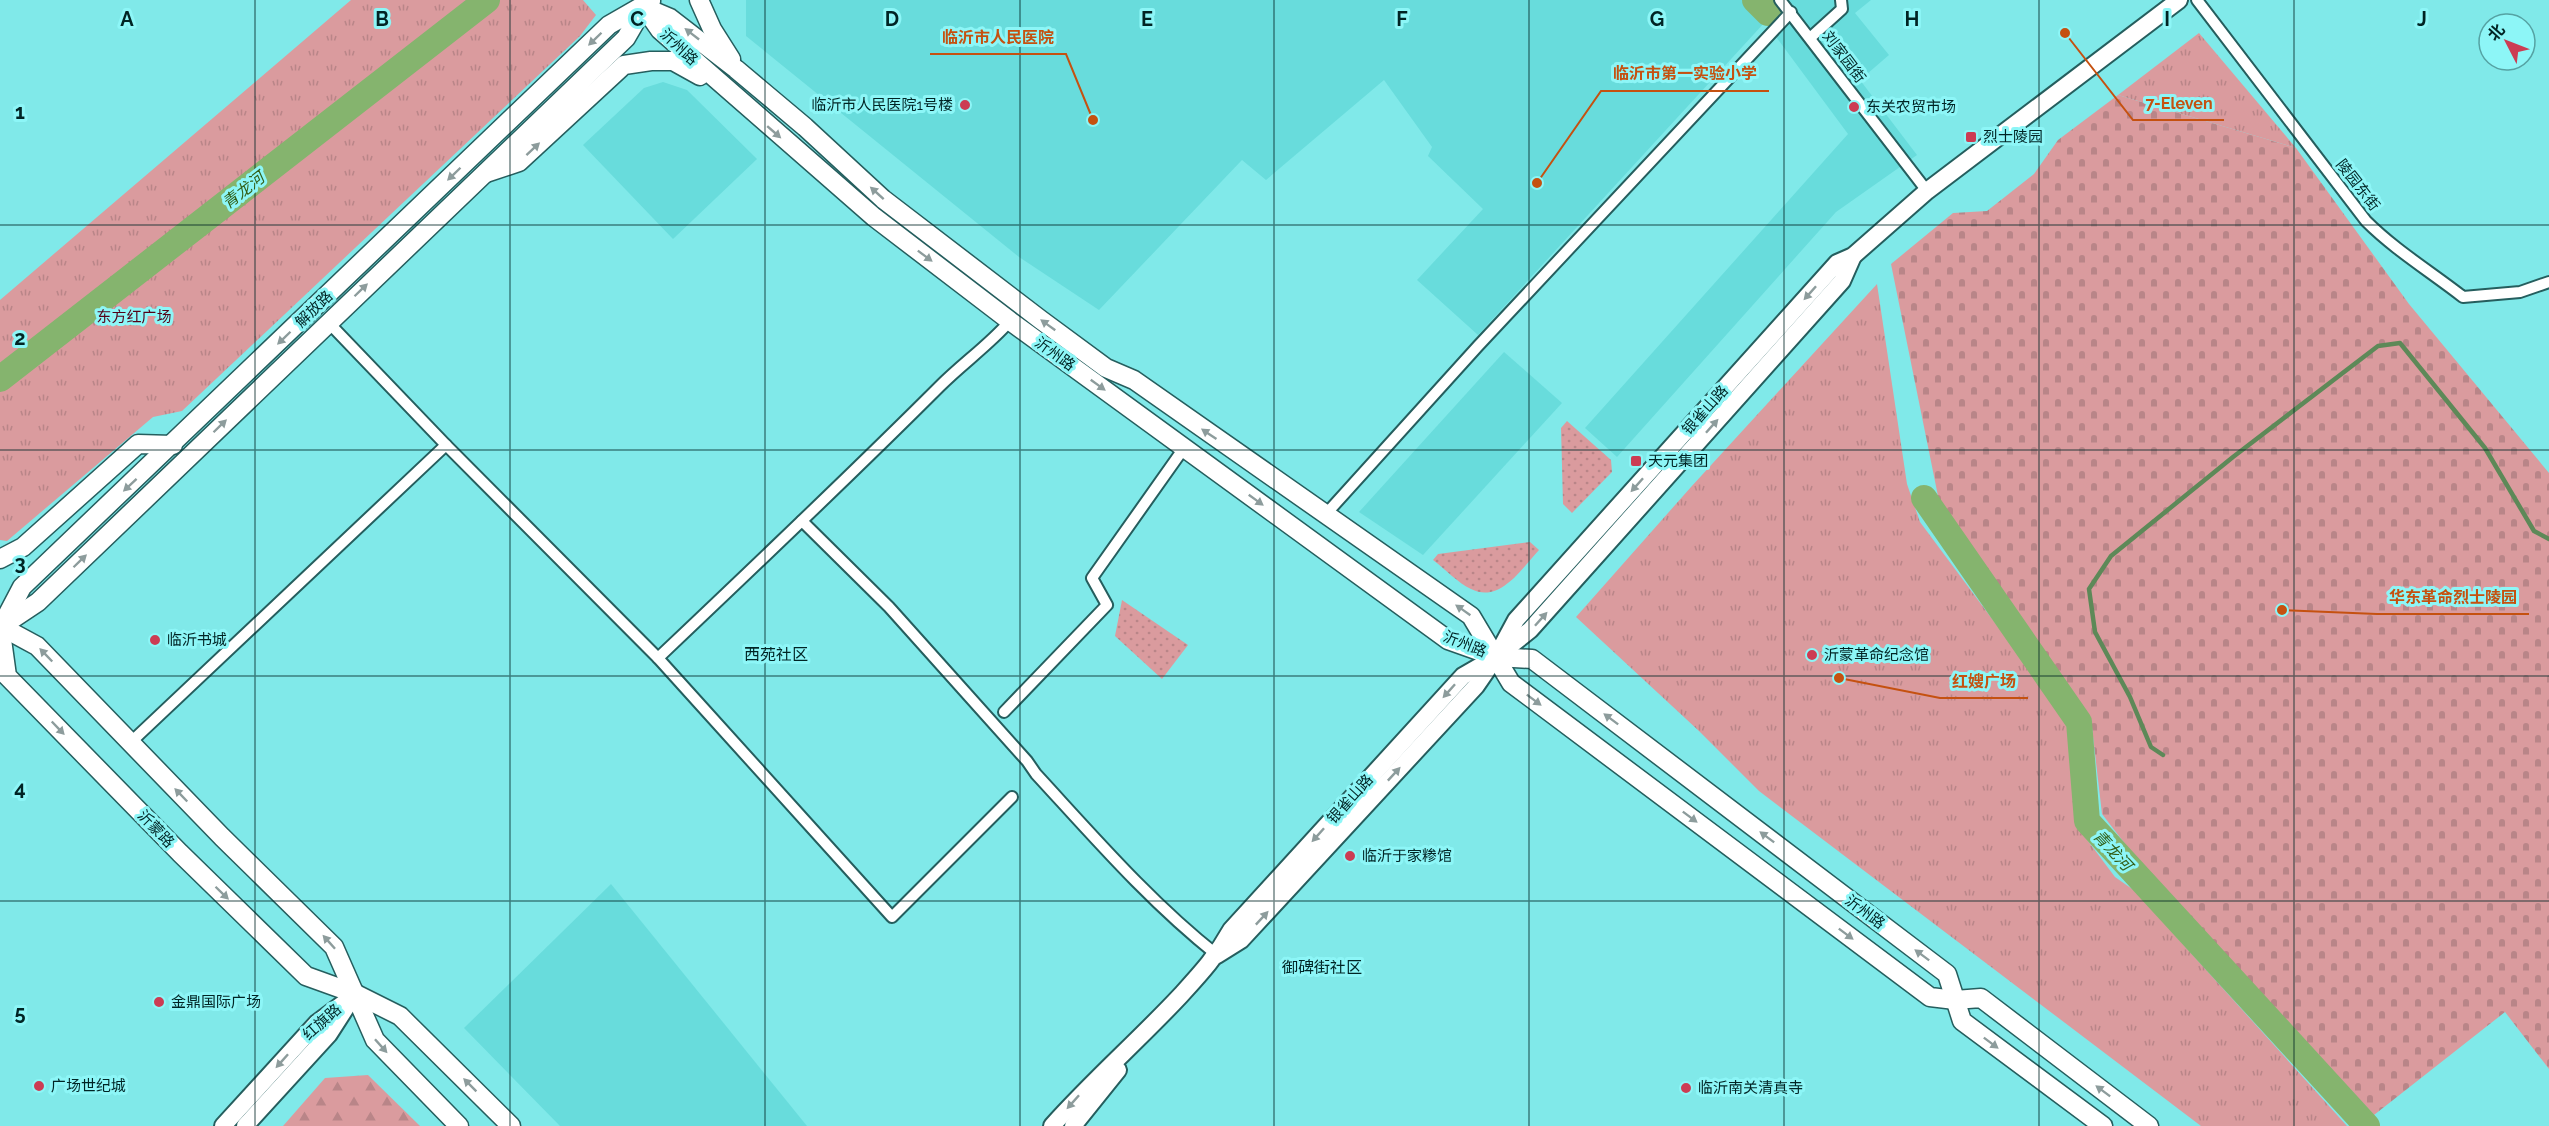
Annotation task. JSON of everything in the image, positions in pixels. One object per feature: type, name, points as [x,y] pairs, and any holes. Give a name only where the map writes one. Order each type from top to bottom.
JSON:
[{"type":"main road","points":[[699,0],[712,29],[736,69]]},
{"type":"main road","name":"银雀山路","points":[[1052,1126],[1080,1095],[1146,1033],[1217,955],[1231,930],[1463,676],[1496,657],[1530,630],[1842,281],[1854,256],[1927,191],[2180,0]]},
{"type":"main road","name":"沂州路","points":[[645,2],[670,18],[736,69],[805,127],[883,199],[1041,320],[1106,368],[1134,380],[1471,616],[1511,683],[1920,989],[1930,996],[1955,1000],[1981,998],[2149,1126]]},
{"type":"main road","name":"沂州路","points":[[645,2],[660,30],[730,94],[874,217],[1010,321],[1448,640],[1496,657],[1532,659],[1947,974],[1962,1021],[2103,1126]]},
{"type":"main road","name":"解放路","points":[[0,627],[38,602],[626,38],[645,2]]},
{"type":"main road","name":"解放路","points":[[0,627],[22,587],[173,445],[609,25],[645,2]]},
{"type":"main road","points":[[482,174],[519,162],[624,64],[673,61],[730,94]]},
{"type":"main road","points":[[0,559],[23,547],[138,444],[173,445]]},
{"type":"main road","points":[[0,627],[37,646],[130,743],[334,947],[375,1040],[459,1126]]},
{"type":"main road","name":"沂蒙路","points":[[0,627],[7,676],[180,853],[306,976],[356,994],[400,1016],[511,1126]]},
{"type":"main road","name":"红旗路","points":[[223,1126],[317,1023],[356,994]]},
{"type":"main road","name":"红旗路","points":[[245,1126],[328,1034],[356,994]]},
{"type":"main road","name":"银雀山路","points":[[1073,1126],[1091,1106],[1146,1033]]},
{"type":"street","name":"刘家园街","points":[[1780,0],[1927,191]]},
{"type":"street","points":[[1810,38],[1842,9],[1841,0]]},
{"type":"street","name":"陵园东街","points":[[2197,0],[2366,221],[2386,242],[2420,263],[2463,297],[2520,292],[2549,282]]},
{"type":"street","points":[[1326,514],[1478,346],[1791,12]]},
{"type":"street","points":[[658,658],[965,361],[991,343],[1010,321]]},
{"type":"street","points":[[328,322],[446,445],[658,658],[892,917],[1012,797]]},
{"type":"street","points":[[130,743],[446,445]]},
{"type":"street","points":[[1004,712],[1107,605],[1092,578],[1184,447]]},
{"type":"street","points":[[802,521],[889,607],[1027,761],[1035,774],[1137,883],[1194,937],[1217,955]]},
{"type":"shaded area","points":[[746,0],[1742,0],[1765,22],[1478,335],[1417,280],[1483,209],[1428,156],[1432,147],[1384,80],[1266,180],[1242,160],[1099,310],[1019,257],[746,36]]},
{"type":"shaded area","points":[[1787,0],[1871,0],[1855,13],[1889,55],[1860,80],[1917,155],[1836,212],[1617,457],[1585,428],[1848,134],[1765,22]]},
{"type":"shaded area","points":[[663,82],[687,90],[757,159],[673,239],[583,145],[644,88]]},
{"type":"shaded area","points":[[1504,352],[1562,403],[1423,555],[1359,512]]},
{"type":"shaded area","points":[[611,884],[807,1126],[560,1126],[464,1028]]},
{"type":"green space","name":"东方红广场","points":[[351,0],[583,0],[596,15],[580,36],[182,411],[153,417],[7,541],[0,540],[0,300]]},
{"type":"green space","points":[[2199,33],[2296,148],[2118,95]]},
{"type":"green space","points":[[2118,95],[2296,148],[2409,304],[2549,473],[2549,1069],[2505,1012],[2374,1115],[2136,858],[2102,814],[2091,719],[1939,501],[1891,264],[1953,213],[1987,211],[2034,174],[2058,140]]},
{"type":"green space","points":[[1877,284],[1907,484],[1920,522],[2071,725],[2076,825],[2115,877],[2135,891],[2347,1126],[2201,1126],[1759,791],[1699,731],[1576,617],[1691,487]]},
{"type":"green space","points":[[1567,421],[1611,460],[1612,472],[1572,513],[1563,504],[1561,428]]},
{"type":"green space","points":[[1530,542],[1539,550],[1510,582],[1491,592],[1471,589],[1456,580],[1433,560],[1438,554]]},
{"type":"green space","points":[[1122,600],[1188,645],[1162,679],[1115,636]]},
{"type":"green space","points":[[368,1075],[420,1126],[283,1126],[325,1078]]},
{"type":"waterway","name":"青龙河","points":[[0,379],[487,0]]},
{"type":"waterway","name":"青龙河","points":[[1755,0],[1768,13]]},
{"type":"waterway","points":[[2163,755],[2151,747],[2130,697],[2095,632],[2089,589],[2111,556],[2233,457],[2378,346],[2400,343],[2485,448],[2534,531],[2549,539]]},
{"type":"waterway","name":"青龙河","points":[[1924,498],[2079,722],[2087,821],[2367,1126]]},
{"type":"place","name":"7-Eleven","points":[[2065,33]]},
{"type":"place","name":"临沂市人民医院1号楼","points":[[965,105]]},
{"type":"place","name":"东关农贸市场","points":[[1854,107]]},
{"type":"place","name":"临沂市人民医院","points":[[1093,120]]},
{"type":"place","name":"烈士陵园","points":[[1971,137]]},
{"type":"place","name":"临沂市第一实验小学","points":[[1537,183]]},
{"type":"place","name":"天元集团","points":[[1636,461]]},
{"type":"place","name":"华东革命烈士陵园","points":[[2282,610]]},
{"type":"place","name":"临沂书城","points":[[155,640]]},
{"type":"place","name":"沂蒙革命纪念馆","points":[[1812,655]]},
{"type":"place","name":"红嫂广场","points":[[1839,678]]},
{"type":"place","name":"临沂于家糁馆","points":[[1350,856]]},
{"type":"place","name":"金鼎国际广场","points":[[159,1002]]},
{"type":"place","name":"广场世纪城","points":[[39,1086]]},
{"type":"place","name":"临沂南关清真寺","points":[[1686,1088]]},
{"type":"district","name":"西苑社区","points":[[776,654]]},
{"type":"district","name":"御碑街社区","points":[[1322,967]]}]
